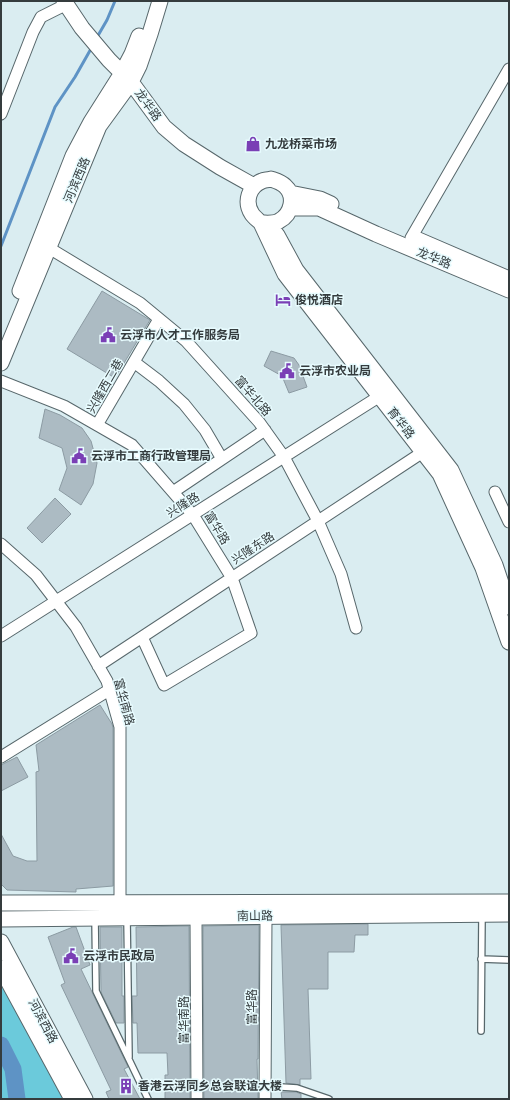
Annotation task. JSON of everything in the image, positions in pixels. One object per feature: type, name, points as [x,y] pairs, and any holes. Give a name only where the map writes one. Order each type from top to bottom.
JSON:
[{"type":"street","name":"河滨西路","points":[[1,363],[100,126],[126,78],[132,54],[142,31],[151,1]]},
{"type":"street","name":"河滨西路","points":[[1,339],[74,156],[91,122],[126,78],[139,66],[160,1]]},
{"type":"street","name":"龙华路","points":[[65,3],[82,28],[126,78],[164,127],[184,144],[220,168],[254,186]]},
{"type":"street","points":[[1,114],[33,32],[41,17],[65,3]]},
{"type":"street","points":[[411,238],[509,69]]},
{"type":"street","points":[[271,179],[279,181],[286,186],[290,193],[292,200],[289,212],[285,218],[278,222],[266,223],[251,213],[248,206],[249,193],[254,186],[262,181],[271,179]]},
{"type":"street","name":"龙华路","points":[[290,193],[320,199],[509,279]]},
{"type":"street","name":"龙华路","points":[[290,208],[319,208],[376,234],[509,290]]},
{"type":"street","name":"育华路","points":[[266,223],[285,274],[440,474],[480,561],[509,642]]},
{"type":"street","name":"育华路","points":[[266,223],[296,270],[451,470],[495,565],[509,606]]},
{"type":"street","name":"富华北路","points":[[49,248],[140,303],[159,318],[186,341],[259,422],[284,457],[318,521],[340,574],[356,628]]},
{"type":"street","name":"兴隆西二巷","points":[[97,425],[159,318]]},
{"type":"street","points":[[134,362],[159,380],[184,404],[205,430],[222,459]]},
{"type":"street","name":"富华路","points":[[1,381],[64,406],[132,445],[193,514],[232,578],[251,634],[164,685],[142,637]]},
{"type":"street","name":"兴隆路","points":[[1,636],[380,396]]},
{"type":"street","points":[[173,492],[265,430]]},
{"type":"street","name":"兴隆东路","points":[[98,666],[423,452]]},
{"type":"street","points":[[495,492],[509,522]]},
{"type":"street","name":"富华南路","points":[[1,544],[36,575],[57,601],[76,627],[107,681],[120,727],[120,903]]},
{"type":"street","points":[[1,757],[109,690]]},
{"type":"street","name":"南山路","points":[[1,903],[509,902]]},
{"type":"street","name":"南山路","points":[[1,919],[509,914]]},
{"type":"street","name":"富华路","points":[[265,1099],[266,916]]},
{"type":"street","name":"富华南路","points":[[196,917],[197,1099]]},
{"type":"street","name":"河滨西路","points":[[1,942],[85,1099]]},
{"type":"street","name":"河滨西路","points":[[1,968],[72,1099]]},
{"type":"lane","points":[[481,1031],[482,914]]},
{"type":"lane","points":[[95,918],[96,991],[148,1099]]},
{"type":"lane","points":[[126,918],[129,1059]]},
{"type":"lane","points":[[481,959],[509,960]]},
{"type":"lane","points":[[265,1086],[296,1088],[329,1099]]},
{"type":"shaded area","points":[[1,968],[72,1099],[1,1099]]},
{"type":"building","name":"云浮市人才工作服务局","points":[[102,291],[150,320],[115,378],[67,349]]},
{"type":"building","name":"云浮市农业局","points":[[271,351],[294,358],[299,365],[307,387],[289,393],[282,376],[264,366]]},
{"type":"building","name":"云浮市工商行政管理局","points":[[45,409],[60,415],[82,428],[91,441],[97,463],[93,484],[81,505],[59,490],[67,468],[62,448],[39,438]]},
{"type":"building","points":[[55,498],[71,514],[42,543],[27,528]]},
{"type":"building","points":[[100,705],[113,728],[113,886],[76,889],[76,892],[7,890],[1,884],[1,834],[13,856],[27,861],[37,861],[36,772],[39,771],[36,745]]},
{"type":"building","points":[[17,757],[28,777],[1,791],[1,765]]},
{"type":"building","points":[[368,924],[368,935],[355,935],[354,952],[328,952],[328,989],[308,989],[311,1079],[300,1079],[300,1085],[286,1083],[281,925]]},
{"type":"building","points":[[259,925],[257,1059],[258,1099],[204,1099],[203,926]]},
{"type":"building","points":[[189,926],[190,1099],[165,1099],[165,1075],[168,1075],[167,1053],[138,1053],[137,1023],[133,1023],[132,996],[137,996],[136,927]]},
{"type":"building","points":[[76,927],[90,965],[81,969],[128,1067],[124,1069],[140,1099],[109,1099],[106,1092],[111,1090],[61,985],[65,983],[48,937]]},
{"type":"building","points":[[100,927],[122,927],[122,996],[124,996],[124,1023],[116,1023],[101,992]]},
{"type":"building","points":[[281,1092],[296,1092],[301,1094],[301,1099],[282,1099]]},
{"type":"waterway","points":[[96,39],[107,20],[115,1]]},
{"type":"waterway","points":[[1,246],[55,107],[75,77],[92,47]]},
{"type":"waterway","points":[[1,1045],[13,1069],[17,1099]]},
{"type":"place","name":"九龙桥菜市场","points":[[253,144]]},
{"type":"place","name":"俊悦酒店","points":[[283,300]]},
{"type":"place","name":"云浮市人才工作服务局","points":[[108,335]]},
{"type":"place","name":"云浮市农业局","points":[[287,371]]},
{"type":"place","name":"云浮市工商行政管理局","points":[[79,456]]},
{"type":"place","name":"云浮市民政局","points":[[71,956]]},
{"type":"place","name":"香港云浮同乡总会联谊大楼","points":[[126,1086]]}]
